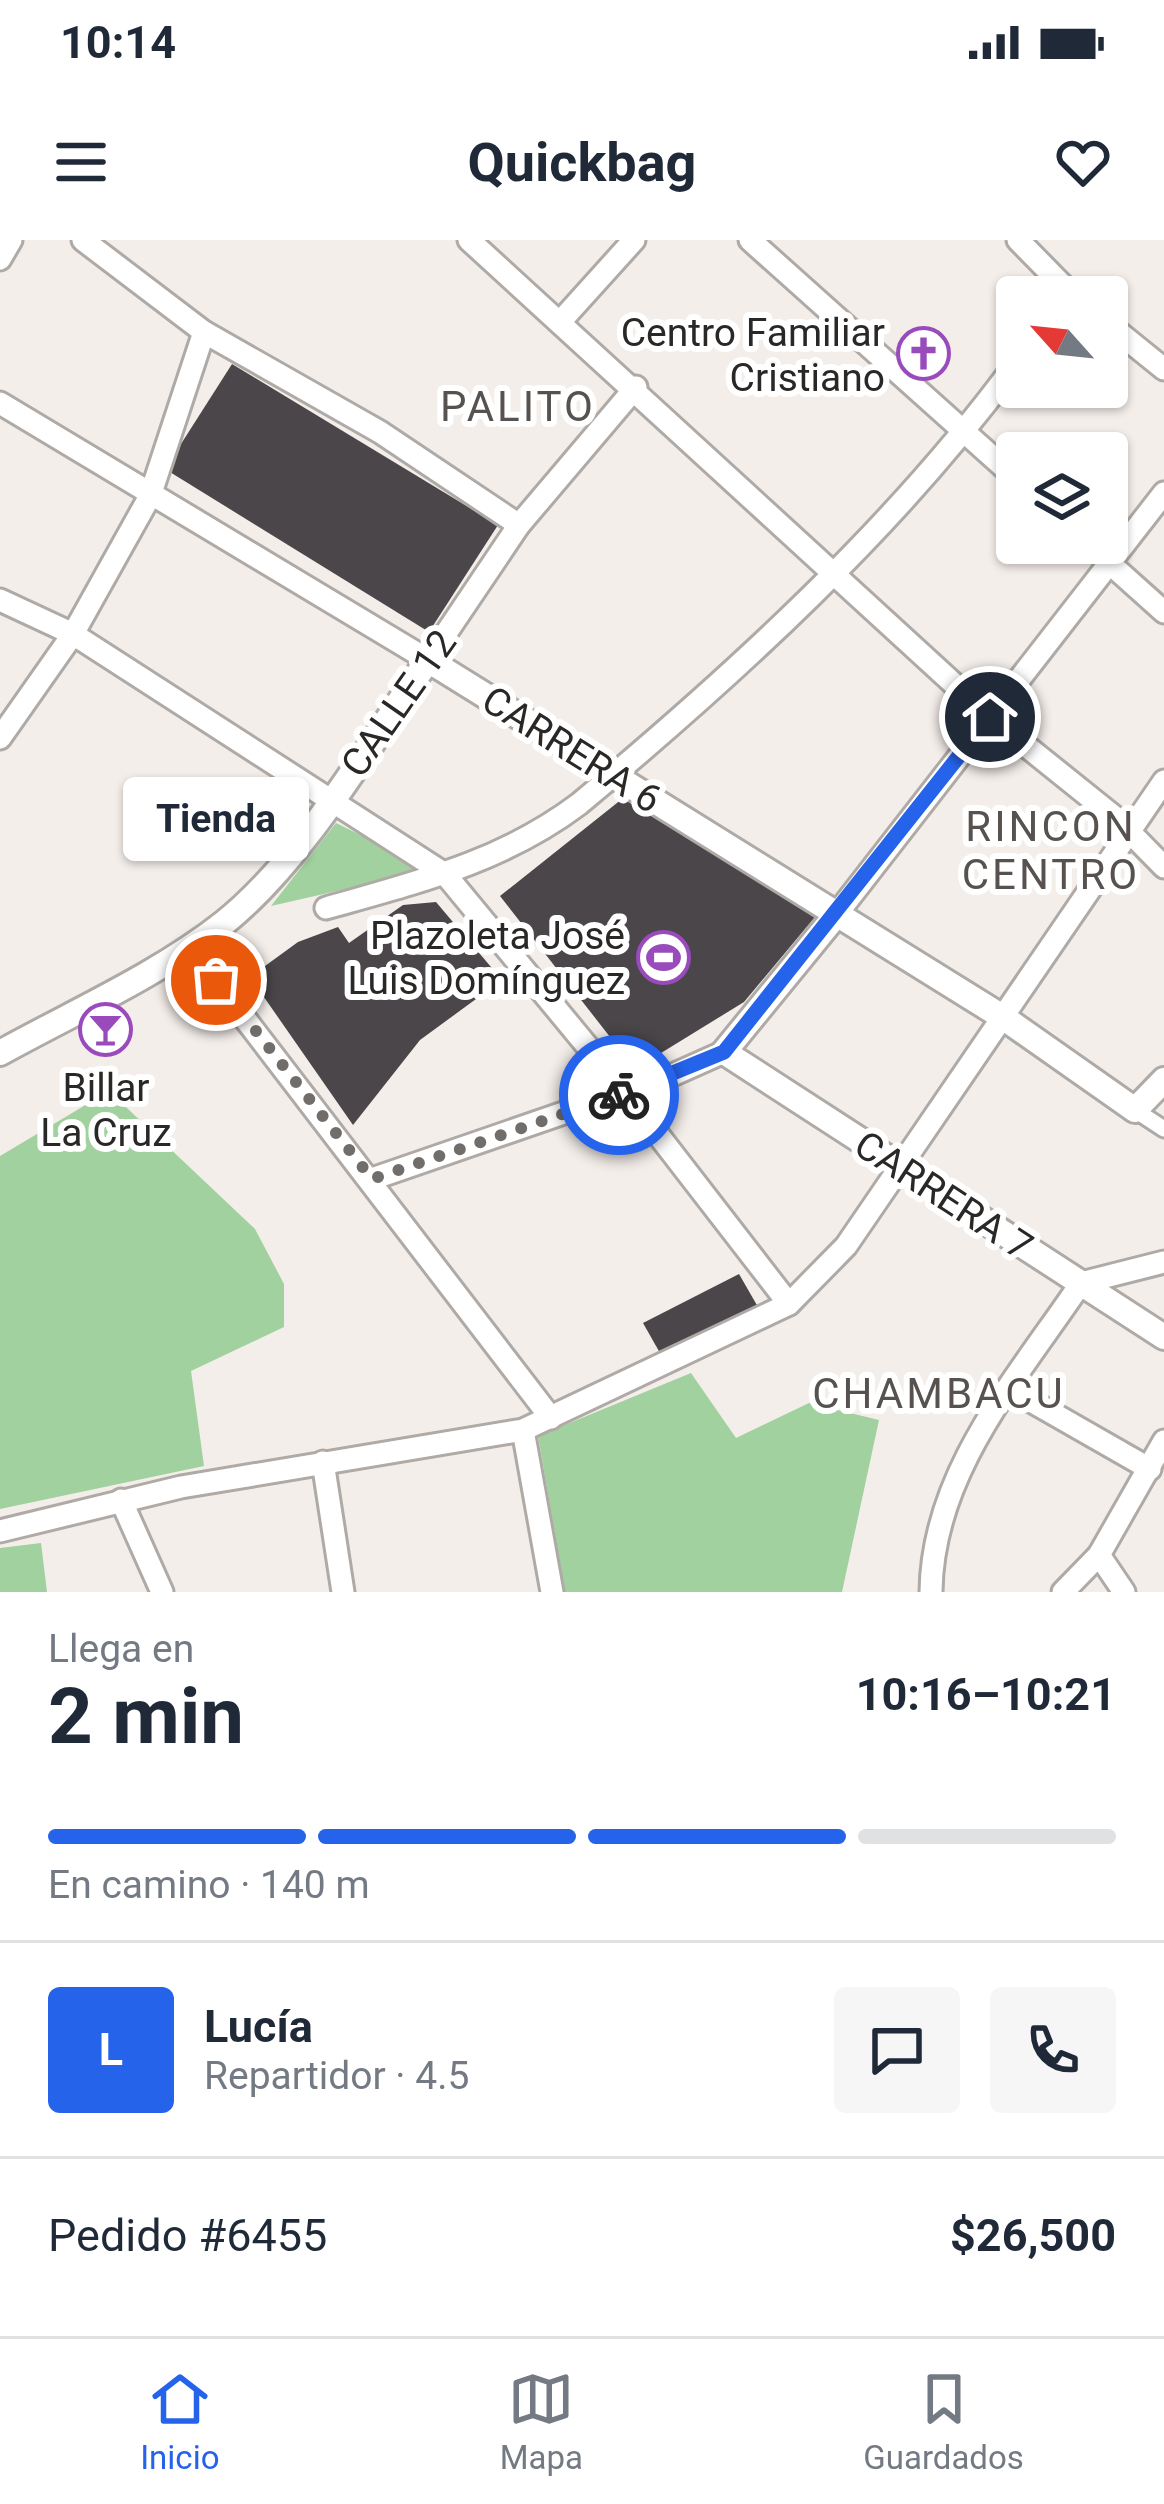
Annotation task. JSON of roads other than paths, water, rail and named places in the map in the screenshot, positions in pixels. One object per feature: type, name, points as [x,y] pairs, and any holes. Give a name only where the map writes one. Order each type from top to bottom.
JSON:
[{"type":"street","points":[[0,259],[11,240]]},
{"type":"street","points":[[83,240],[203,332],[380,432],[519,525]]},
{"type":"street","points":[[470,240],[990,717],[1164,867]]},
{"type":"street","points":[[560,322],[634,240]]},
{"type":"street","points":[[750,240],[996,460]]},
{"type":"street","points":[[1018,240],[1051,276]]},
{"type":"street","points":[[0,738],[73,634],[150,496],[203,332]]},
{"type":"street","points":[[1128,340],[1164,369]]},
{"type":"street","name":"CALLE 12","points":[[0,1053],[190,947],[227,920],[274,871],[330,800],[519,525],[636,388]]},
{"type":"street","points":[[326,908],[445,874],[534,838],[614,774],[832,573],[966,433],[996,391]]},
{"type":"street","name":"CARRERA 6","points":[[0,403],[614,774],[1004,1018],[1135,1110]]},
{"type":"street","points":[[1128,540],[1164,494]]},
{"type":"street","points":[[372,1179],[625,1092],[724,1052],[1109,564]]},
{"type":"street","points":[[1111,564],[1164,612]]},
{"type":"street","points":[[0,600],[73,634],[445,874],[625,1092],[788,1304]]},
{"type":"street","points":[[0,1531],[121,1500],[523,1430],[788,1304],[846,1246],[1164,782]]},
{"type":"street","points":[[190,947],[551,1418]]},
{"type":"street","name":"CARRERA 7","points":[[724,1052],[1164,1337]]},
{"type":"street","points":[[1164,1080],[1135,1110],[1164,1129]]},
{"type":"street","points":[[931,1592],[931,1555],[960,1465],[1081,1283],[1164,1262]]},
{"type":"street","points":[[1010,1389],[1150,1469]]},
{"type":"street","points":[[523,1430],[553,1592]]},
{"type":"street","points":[[1063,1592],[1099,1556],[1164,1441]]},
{"type":"street","points":[[323,1462],[343,1592]]},
{"type":"street","points":[[121,1500],[162,1592]]},
{"type":"street","points":[[1099,1556],[1124,1592]]},
{"type":"place","name":"Centro Familiar Cristiano","points":[[924,354]]},
{"type":"place","name":"Plazoleta José Luis Domínguez","points":[[664,957]]},
{"type":"place","name":"Tienda","points":[[216,980]]},
{"type":"place","name":"Billar La Cruz","points":[[106,1030]]},
{"type":"district","name":"PALITO","points":[[518,406]]},
{"type":"district","name":"RINCON CENTRO","points":[[1051,850]]},
{"type":"district","name":"CHAMBACU","points":[[939,1393]]}]
